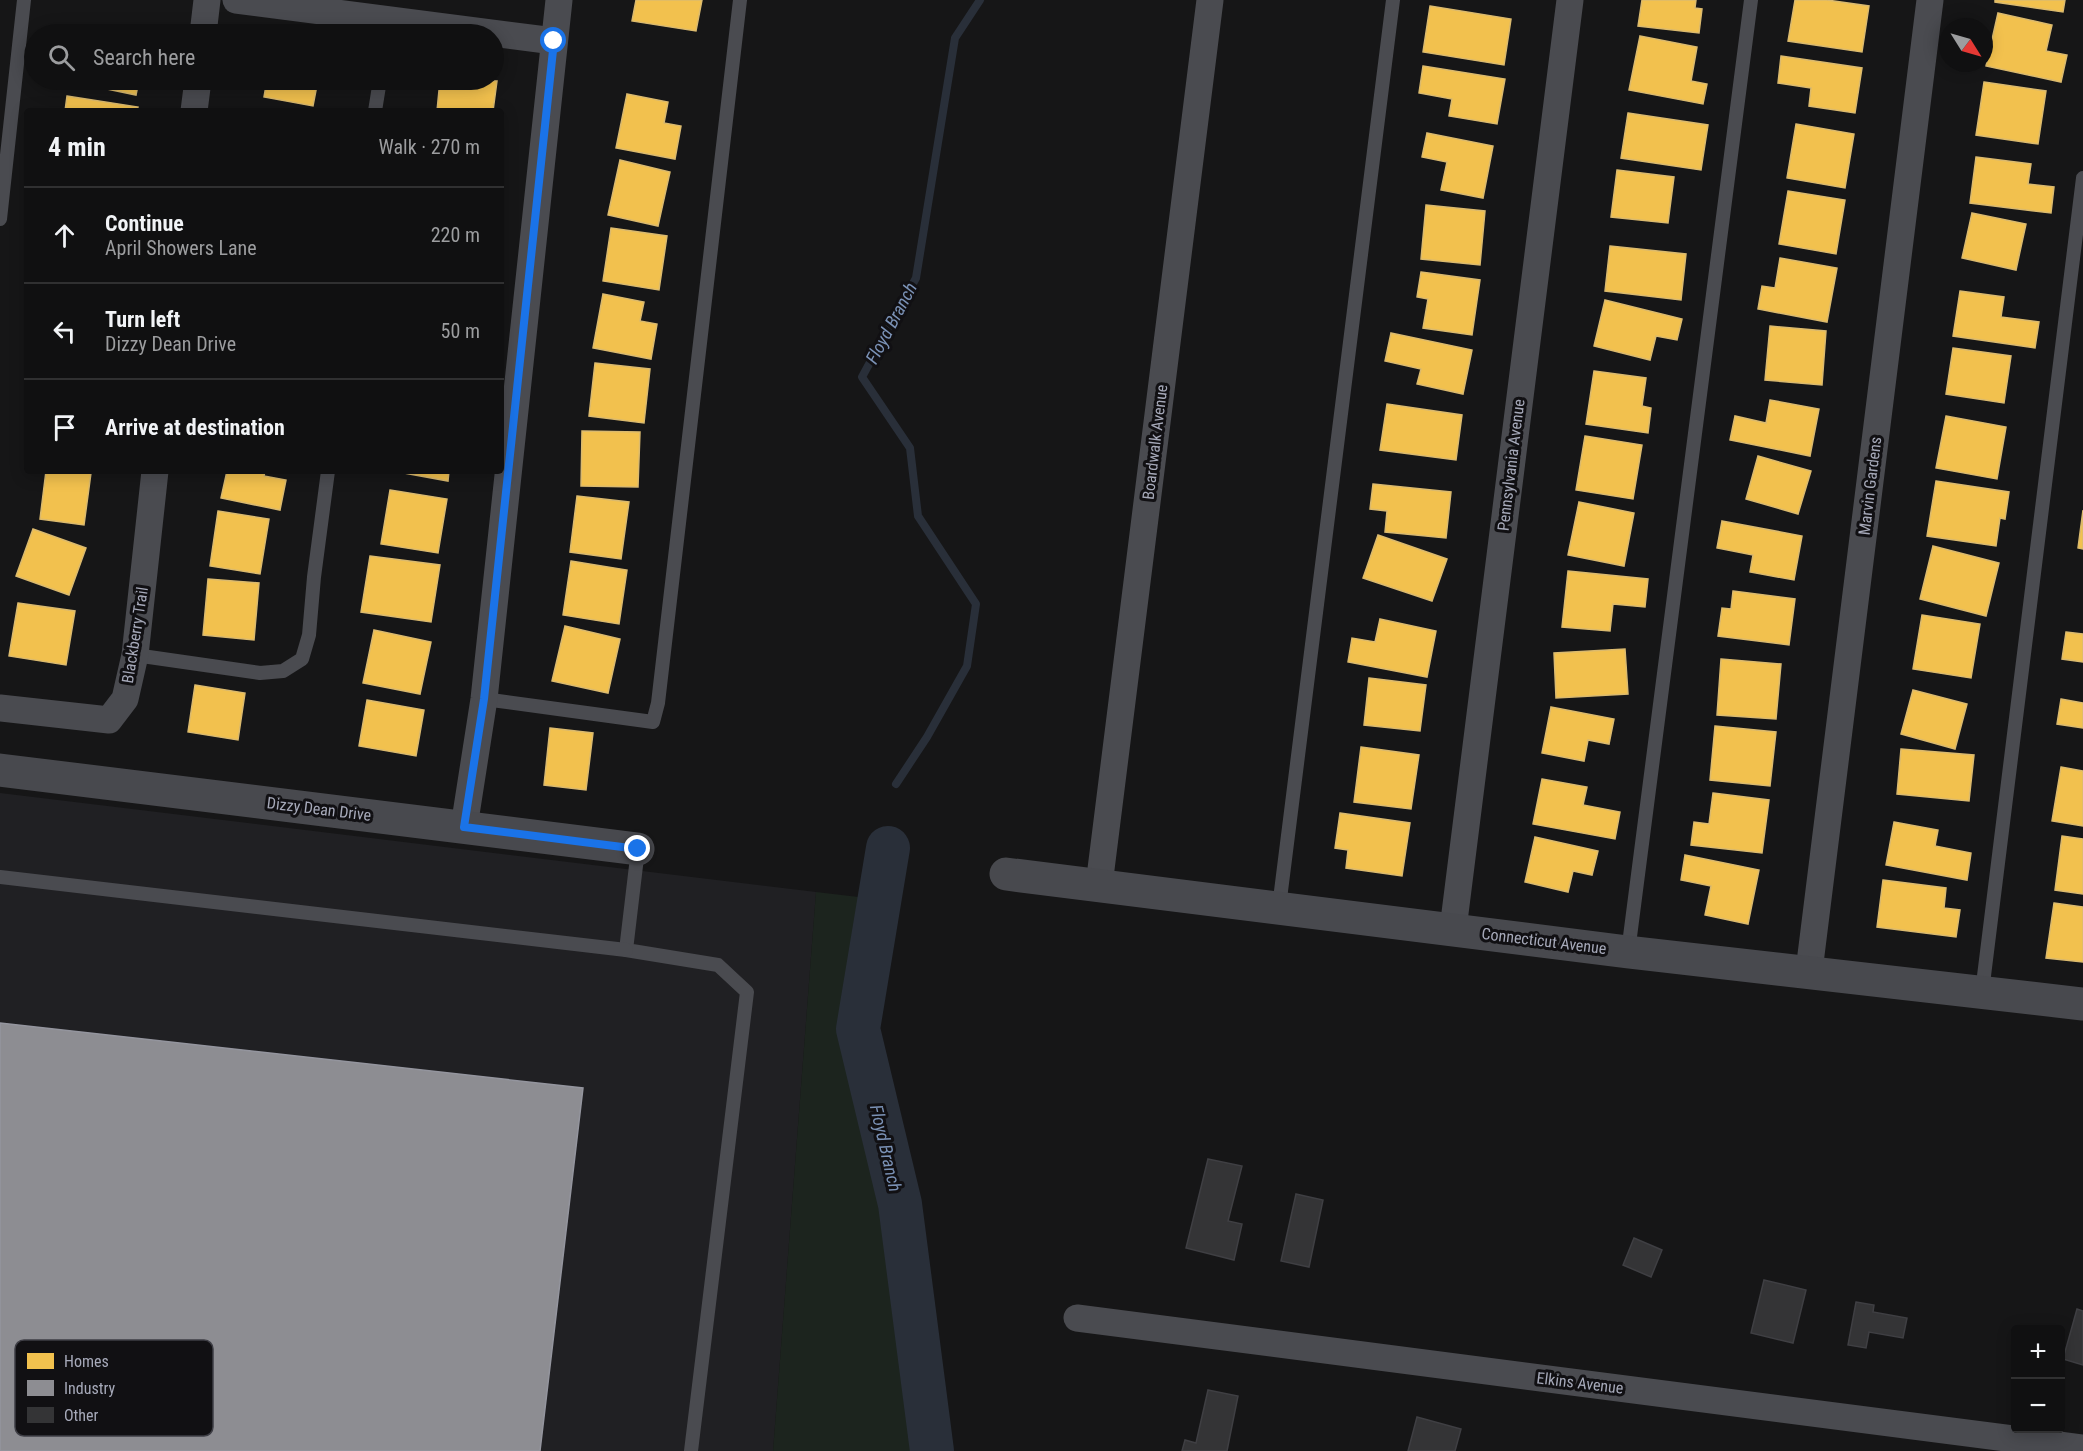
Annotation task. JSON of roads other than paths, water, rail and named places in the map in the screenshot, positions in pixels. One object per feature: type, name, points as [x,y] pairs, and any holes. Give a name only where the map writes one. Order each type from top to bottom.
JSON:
[{"type":"street","points":[[204,24],[207,0]]},
{"type":"street","points":[[236,0],[370,24]]},
{"type":"street","points":[[464,827],[484,699],[559,0]]},
{"type":"street","name":"Boardwalk Avenue","points":[[1099,885],[1210,0]]},
{"type":"street","name":"Pennsylvania Avenue","points":[[1453,929],[1570,0]]},
{"type":"street","name":"Marvin Gardens","points":[[1809,971],[1930,0]]},
{"type":"street","points":[[504,37],[554,41]]},
{"type":"street","points":[[194,108],[197,90]]},
{"type":"street","name":"Blackberry Trail","points":[[0,708],[109,720],[125,699],[135,655],[155,474]]},
{"type":"street","name":"Dizzy Dean Drive","points":[[0,770],[638,849]]},
{"type":"street","name":"Connecticut Avenue","points":[[1006,874],[1628,952],[2083,1004]]},
{"type":"street","name":"Elkins Avenue","points":[[1077,1318],[2083,1448]]},
{"type":"lane","points":[[0,219],[24,0]]},
{"type":"lane","points":[[484,699],[653,722],[658,703],[740,0]]},
{"type":"lane","points":[[1280,907],[1393,0]]},
{"type":"lane","points":[[1628,952],[1751,0]]},
{"type":"lane","points":[[375,108],[378,90]]},
{"type":"lane","points":[[1982,992],[2083,178]]},
{"type":"lane","points":[[135,655],[260,673],[283,670],[302,659],[309,635],[328,474]]},
{"type":"lane","points":[[626,950],[638,849]]},
{"type":"lane","points":[[0,877],[626,950],[718,965],[747,992],[691,1451]]},
{"type":"waterway","name":"Floyd Branch","points":[[896,784],[927,737],[967,666],[976,604],[918,516],[910,448],[862,377],[916,278],[955,38],[980,0]]},
{"type":"waterway","name":"Floyd Branch","points":[[888,848],[858,1029],[900,1204],[932,1451]]}]
